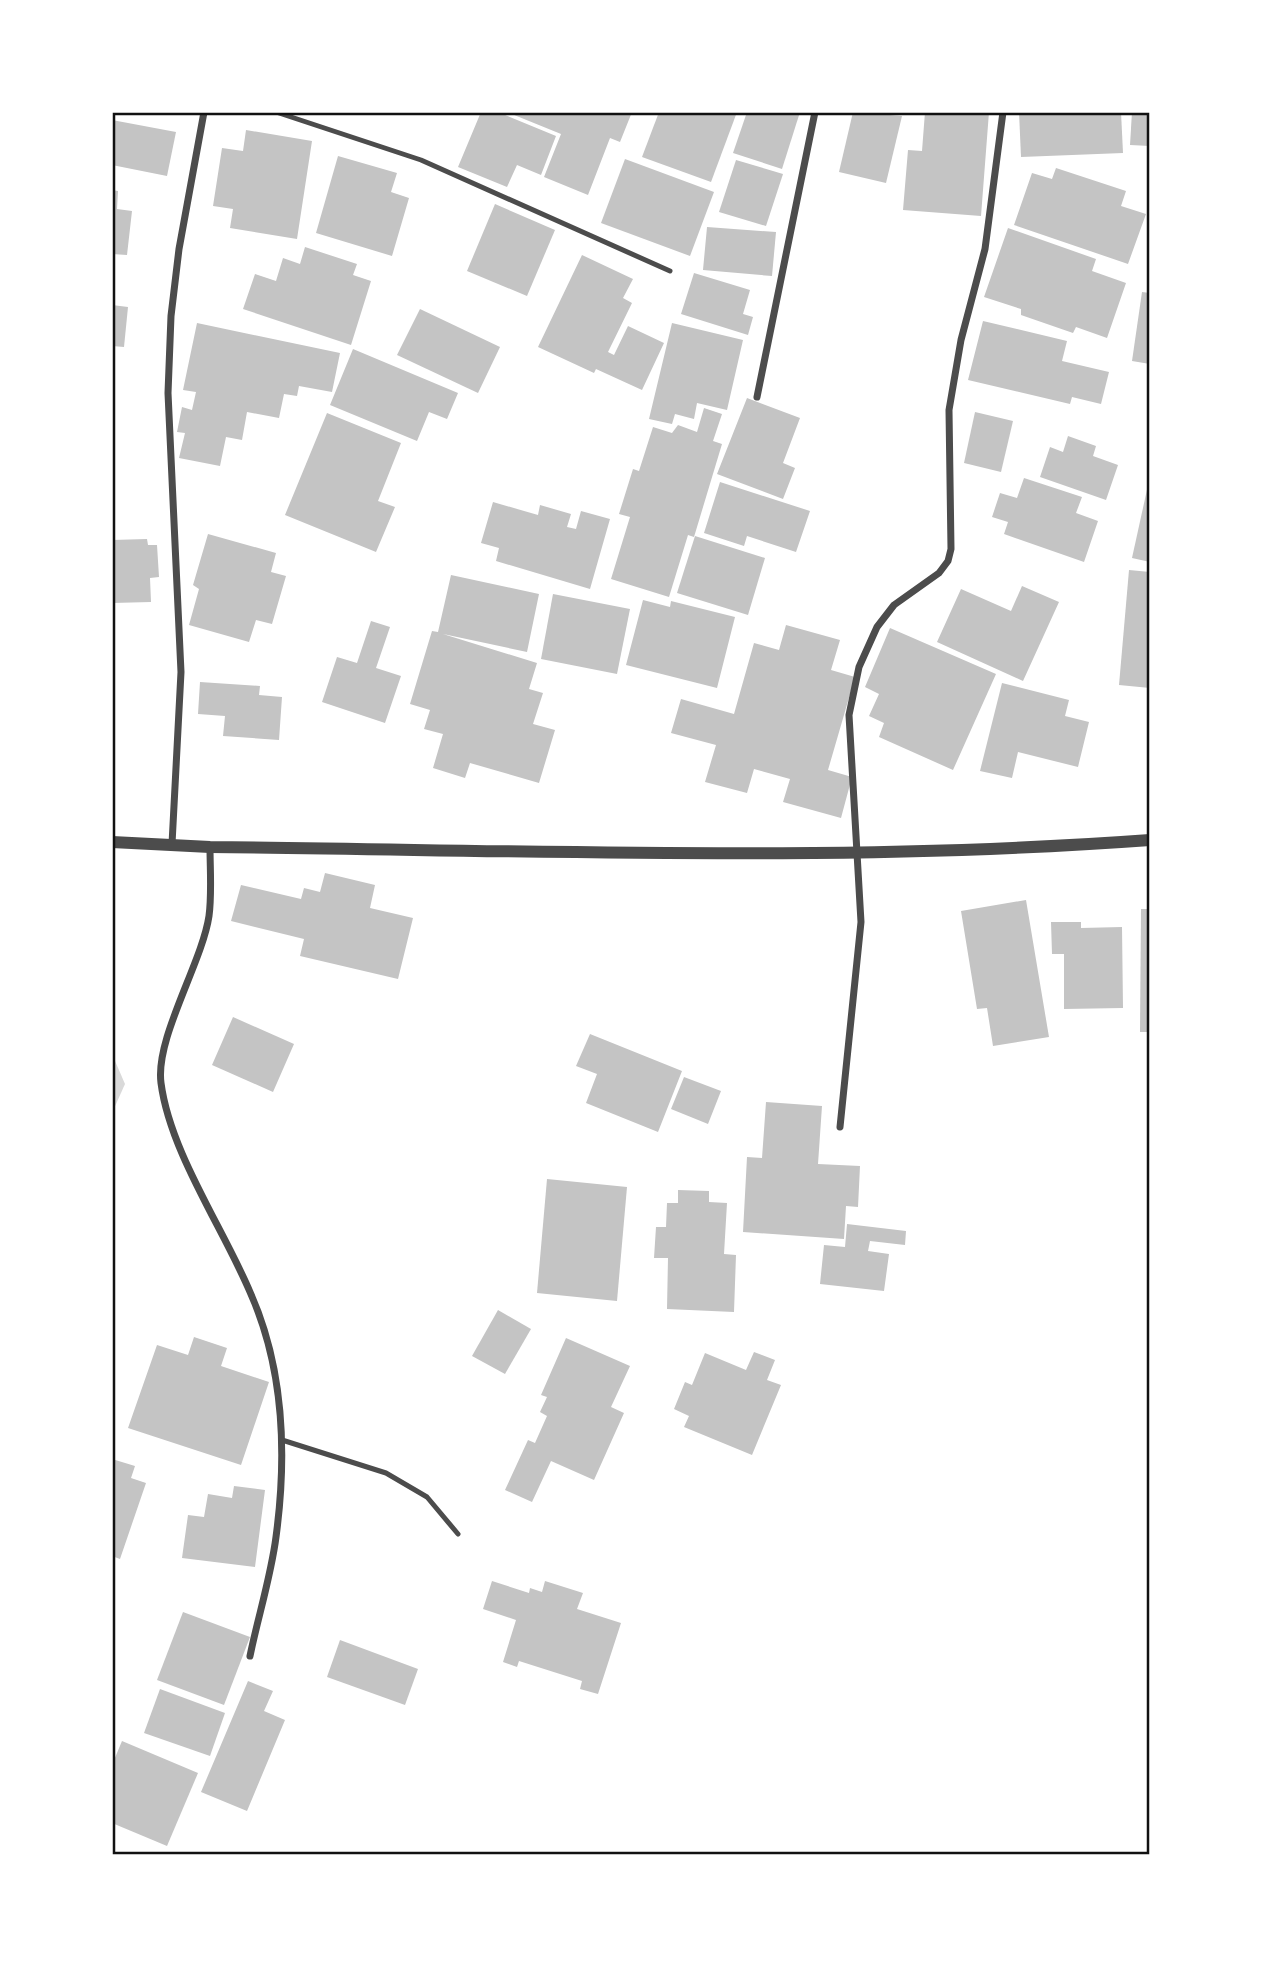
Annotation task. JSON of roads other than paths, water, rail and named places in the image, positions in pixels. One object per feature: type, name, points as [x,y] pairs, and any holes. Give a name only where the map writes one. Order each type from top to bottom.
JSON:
[{"type":"street","points":[[172,844],[181,672],[168,393],[171,316],[179,249],[204,112]]},
{"type":"street","points":[[757,397],[815,112]]},
{"type":"street","points":[[841,1127],[862,922],[849,715],[859,667],[877,627],[894,605],[939,573],[948,561],[951,549],[949,410],[961,340],[985,249],[1003,112]]},
{"type":"street","points":[[112,842],[210,847],[856,853],[1038,848],[1150,840]]},
{"type":"street","points":[[210,847],[209,916],[163,1055],[160,1082],[190,1170],[250,1291],[267,1334],[277,1387],[282,1440],[276,1537],[250,1656]]},
{"type":"lane","points":[[276,112],[421,160],[670,271]]},
{"type":"lane","points":[[282,1440],[386,1473],[427,1497],[458,1534]]}]
